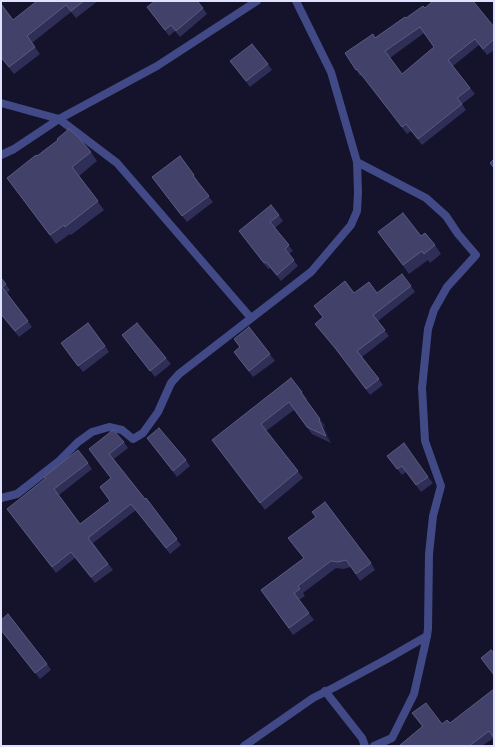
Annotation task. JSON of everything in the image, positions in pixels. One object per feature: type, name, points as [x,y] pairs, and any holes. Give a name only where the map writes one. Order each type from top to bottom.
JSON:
[{"type":"street","points":[[1,155],[14,149],[59,119],[157,66],[257,1]]},
{"type":"street","points":[[1,498],[17,494],[58,462],[78,442],[92,432],[109,427],[122,430],[133,439],[143,433],[158,412],[171,383],[179,374],[311,272],[351,226],[356,211],[358,193],[357,162],[331,72],[296,1]]},
{"type":"street","points":[[1,103],[59,119],[117,163],[251,318]]},
{"type":"street","points":[[357,162],[426,198],[446,216],[458,234],[476,255],[447,287],[434,310],[428,329],[422,388],[425,441],[440,486],[433,516],[429,554],[428,629],[414,694],[392,738],[374,746]]},
{"type":"street","points":[[244,746],[313,698],[427,636]]},
{"type":"street","points":[[325,691],[362,738],[365,746]]},
{"type":"building","points":[[37,1],[84,1],[71,11],[66,5],[27,36],[35,47],[9,67],[1,57],[1,4],[13,20]]},
{"type":"building","points":[[155,1],[197,1],[203,8],[176,31],[171,25],[165,30],[147,7]]},
{"type":"building","points":[[433,1],[473,1],[494,27],[494,39],[483,49],[475,39],[448,60],[470,88],[457,98],[462,104],[418,139],[406,124],[402,127],[357,69],[356,70],[345,53],[373,34],[375,38],[423,6],[425,8]],"holes":[[[420,27],[434,47],[402,74],[385,51]]]},
{"type":"building","points":[[252,44],[268,64],[246,81],[230,61]]},
{"type":"building","points":[[69,129],[91,152],[72,167],[98,201],[65,227],[64,225],[50,235],[7,178],[58,140],[57,139]]},
{"type":"building","points":[[180,156],[194,175],[193,176],[209,196],[182,216],[152,177]]},
{"type":"building","points":[[494,159],[494,168],[490,163]]},
{"type":"building","points":[[271,205],[279,215],[270,222],[289,245],[285,249],[294,260],[277,275],[266,262],[264,263],[239,231]]},
{"type":"building","points":[[403,213],[421,236],[425,233],[435,245],[424,254],[422,251],[403,265],[378,232]]},
{"type":"building","points":[[402,274],[411,286],[373,315],[385,330],[357,351],[379,379],[366,389],[315,324],[323,317],[314,306],[345,281],[354,293],[369,282],[377,293]]},
{"type":"building","points":[[1,278],[6,284],[2,287],[28,321],[15,331],[1,314]]},
{"type":"building","points":[[88,323],[105,346],[78,366],[61,343]]},
{"type":"building","points":[[137,323],[166,358],[150,371],[122,335]]},
{"type":"building","points":[[249,327],[270,354],[249,371],[234,352],[240,347],[234,339]]},
{"type":"building","points":[[291,378],[320,419],[319,420],[326,436],[307,427],[289,402],[261,424],[298,471],[260,503],[212,440]]},
{"type":"building","points":[[159,428],[186,460],[173,471],[147,438]]},
{"type":"building","points":[[113,430],[124,442],[109,454],[145,499],[146,498],[177,539],[166,548],[131,504],[88,538],[108,564],[91,577],[71,552],[52,567],[7,509],[78,450],[88,463],[54,489],[80,524],[110,501],[100,487],[111,478],[89,449]]},
{"type":"building","points":[[404,443],[428,477],[416,485],[402,466],[397,469],[387,456]]},
{"type":"building","points":[[325,502],[371,563],[356,574],[346,560],[338,562],[331,561],[298,586],[300,589],[294,593],[309,613],[289,628],[261,590],[304,558],[288,538],[316,517],[312,512]]},
{"type":"building","points":[[8,614],[47,664],[35,673],[1,630],[1,620]]},
{"type":"building","points":[[491,650],[494,653],[494,675],[481,658]]},
{"type":"building","points":[[494,689],[494,738],[489,731],[469,746],[399,746],[423,726],[412,713],[426,703],[442,724],[447,720],[450,723]]}]
